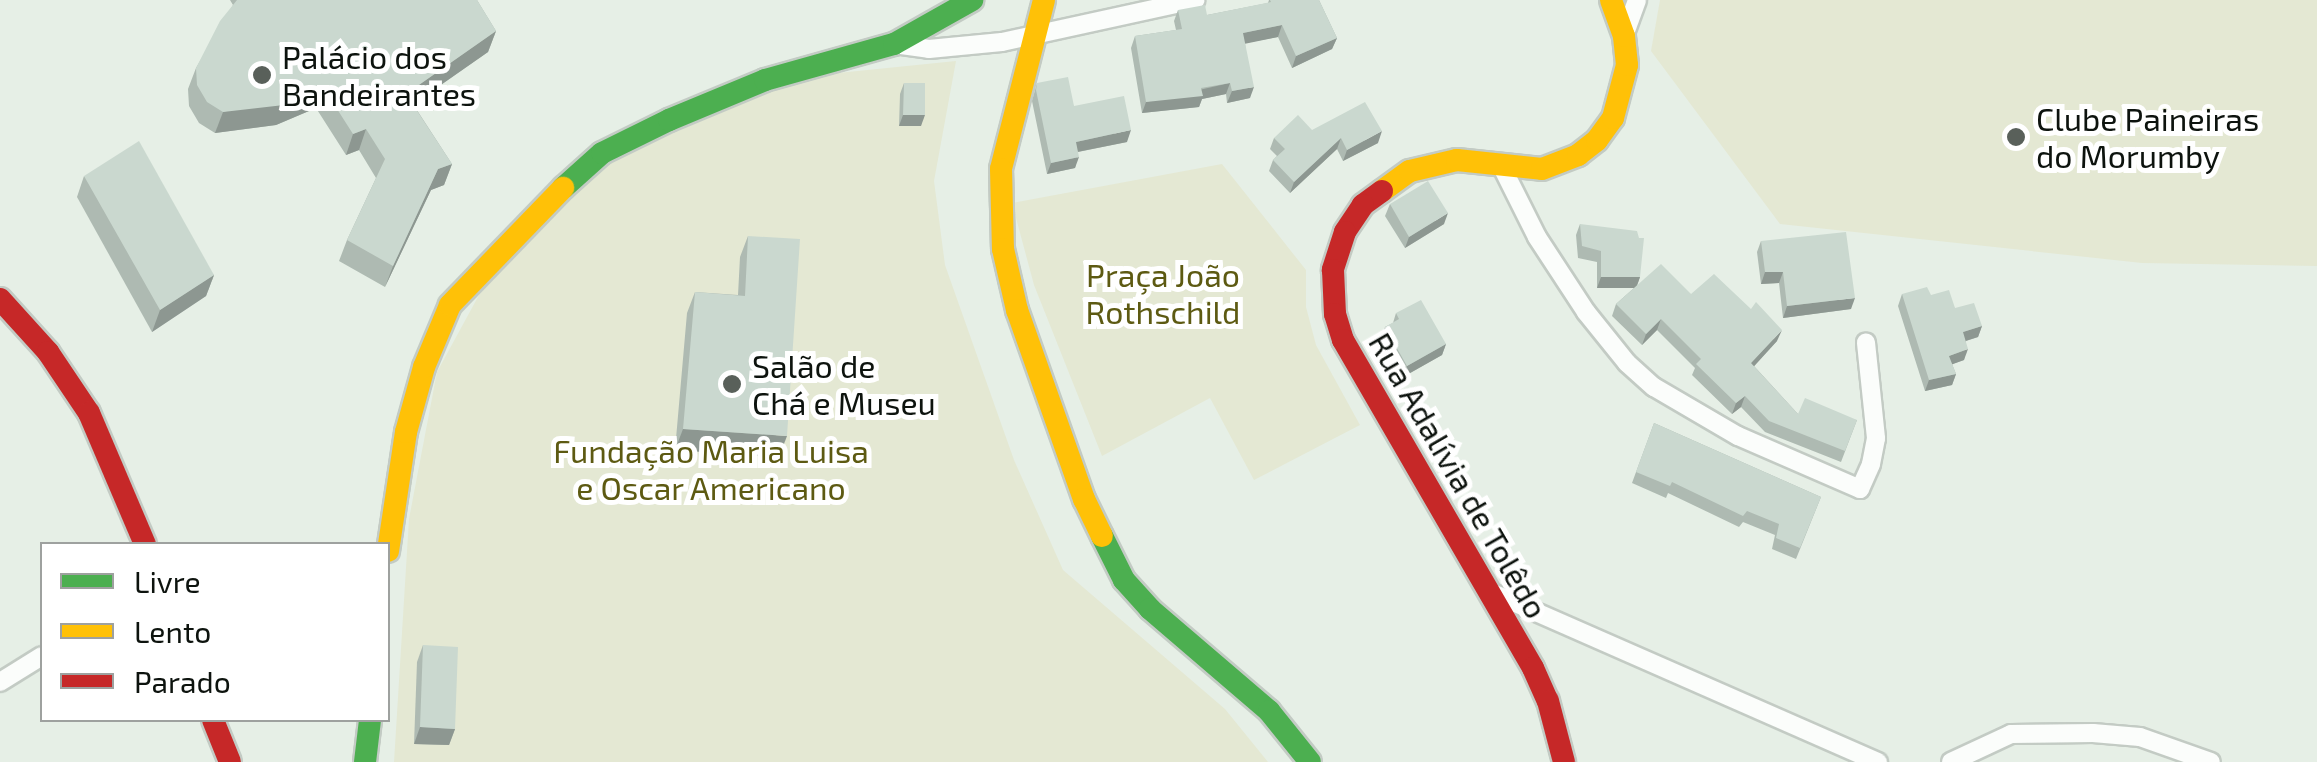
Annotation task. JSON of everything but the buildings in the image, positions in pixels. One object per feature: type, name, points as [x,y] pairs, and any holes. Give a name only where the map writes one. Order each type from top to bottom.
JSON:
[{"type":"street","points":[[390,542],[406,432],[424,366],[450,306],[491,257],[602,153],[765,80],[894,44],[972,0]]},
{"type":"street","points":[[1044,0],[1001,169],[1002,249],[1017,310],[1084,499],[1124,580],[1150,609],[1269,711],[1310,762]]},
{"type":"street","points":[[894,44],[929,49],[1033,38],[1195,0]]},
{"type":"street","name":"Rua Adalívia de Tolêdo","points":[[1564,762],[1548,702],[1343,340],[1334,314],[1333,270],[1345,232],[1363,206],[1410,171],[1457,160],[1542,168],[1578,155],[1596,140],[1613,118],[1623,92],[1627,65],[1624,36],[1611,0]]},
{"type":"street","points":[[1624,36],[1637,0]]},
{"type":"street","points":[[1502,167],[1537,237],[1586,312],[1640,375],[1694,414],[1860,488],[1876,438],[1866,342]]},
{"type":"street","points":[[0,299],[48,352],[89,413],[144,542]]},
{"type":"street","points":[[1488,590],[1878,762]]},
{"type":"street","points":[[0,682],[40,657]]},
{"type":"street","points":[[214,722],[230,762]]},
{"type":"street","points":[[365,762],[370,722]]},
{"type":"street","points":[[1951,762],[2011,734],[2093,732],[2140,737],[2210,762]]},
{"type":"green space","name":"Clube Paineiras do Morumby","points":[[1660,0],[2317,0],[2317,266],[2142,263],[1780,224],[1651,51]]},
{"type":"green space","name":"Fundação Maria Luisa e Oscar Americano","points":[[956,61],[934,181],[945,265],[1014,460],[1063,570],[1225,709],[1268,762],[394,762],[409,519],[437,372],[479,295],[557,200],[640,137],[740,98],[828,74]]},
{"type":"green space","name":"Praça João Rothschild","points":[[1222,164],[1306,270],[1306,307],[1316,345],[1360,425],[1254,480],[1210,398],[1102,456],[1034,285],[1012,203]]},
{"type":"traffic: fast","points":[[563,188],[602,153],[669,120],[765,80],[894,44],[972,0]]},
{"type":"traffic: fast","points":[[1102,536],[1124,580],[1150,609],[1269,711],[1310,762]]},
{"type":"traffic: fast","points":[[365,762],[370,722]]},
{"type":"traffic: slow","points":[[1044,0],[1001,169],[1003,249],[1017,310],[1084,499],[1102,536]]},
{"type":"traffic: slow","points":[[1382,191],[1410,171],[1457,160],[1542,169],[1578,155],[1597,140],[1613,118],[1627,65],[1624,36],[1611,0]]},
{"type":"traffic: slow","points":[[389,542],[406,432],[424,367],[450,305],[563,188]]},
{"type":"traffic: jam","points":[[1382,191],[1363,205],[1345,232],[1333,270],[1335,314],[1343,340],[1533,668],[1548,701],[1564,762]]},
{"type":"traffic: jam","points":[[0,299],[48,352],[89,413],[144,542]]},
{"type":"traffic: jam","points":[[214,722],[230,762]]},
{"type":"place","name":"Palácio dos Bandeirantes","points":[[262,75]]},
{"type":"place","name":"Clube Paineiras do Morumby","points":[[2016,137]]},
{"type":"place","name":"Salão de Chá e Museu","points":[[732,384]]}]
